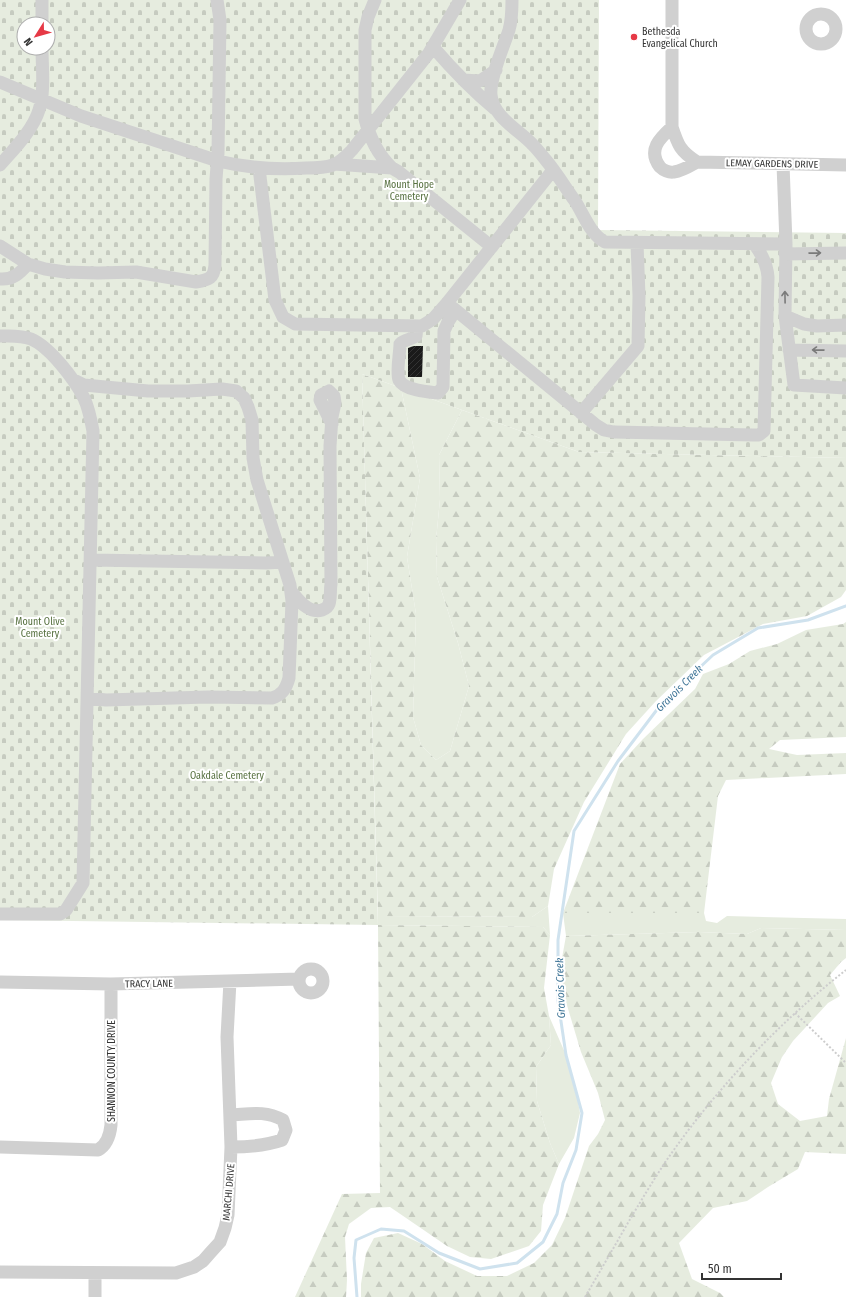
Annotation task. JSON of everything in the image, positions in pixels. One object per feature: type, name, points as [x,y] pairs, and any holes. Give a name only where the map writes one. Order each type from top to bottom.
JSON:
[{"type":"street","points":[[42,0],[42,16]]},
{"type":"street","points":[[0,246],[28,264],[45,269],[65,272],[136,272],[196,282],[204,281],[210,278],[215,272],[216,265],[216,179],[218,161],[220,20],[217,0]]},
{"type":"street","points":[[375,0],[368,17],[365,30],[365,119],[377,150],[392,168],[399,172],[492,247]]},
{"type":"street","points":[[0,82],[81,116],[218,161],[238,166],[259,168],[295,169],[324,167],[334,164],[345,157],[368,130],[429,53],[460,0]]},
{"type":"street","points":[[495,109],[492,102],[491,92],[496,70],[510,29],[512,0]]},
{"type":"street","points":[[672,0],[672,127],[677,144],[686,155],[697,162]]},
{"type":"street","points":[[433,47],[480,97],[534,145],[553,170],[599,239],[605,242],[754,244],[785,249],[846,253]]},
{"type":"street","points":[[0,165],[23,138],[39,111],[42,100],[42,56]]},
{"type":"street","points":[[463,80],[471,82],[480,81],[496,70]]},
{"type":"street","name":"LEMAY GARDENS DRIVE","points":[[672,127],[660,138],[654,154],[662,169],[672,173],[678,172],[697,162],[846,165]]},
{"type":"street","points":[[334,164],[392,168]]},
{"type":"street","points":[[783,164],[785,316],[794,385],[846,388]]},
{"type":"street","points":[[259,168],[275,300],[283,317],[295,324],[417,326],[422,326],[451,307],[492,247],[553,170]]},
{"type":"street","points":[[581,413],[638,346],[639,296],[637,243]]},
{"type":"street","points":[[451,307],[604,430],[614,432],[759,435],[764,431],[768,277],[761,252],[754,244]]},
{"type":"street","points":[[0,279],[14,277],[28,264]]},
{"type":"street","points":[[417,326],[416,336],[412,339],[404,340],[400,344],[398,370],[399,380],[404,385],[419,390],[438,393],[443,387],[444,331],[448,322],[451,307]]},
{"type":"street","points":[[785,316],[804,324],[817,326],[846,325]]},
{"type":"street","points":[[0,336],[16,336],[32,340],[53,357],[72,379],[84,398],[89,411],[93,431],[83,883],[66,910],[60,914],[0,914]]},
{"type":"street","points":[[789,350],[846,351]]},
{"type":"street","points":[[72,379],[84,385],[148,391],[222,389],[236,391],[244,398],[252,420],[253,458],[257,480],[290,585],[292,601],[289,678],[286,688],[278,696],[272,698],[208,697],[106,700],[88,698]]},
{"type":"street","points":[[291,591],[298,601],[313,610],[326,608],[329,604],[331,584],[330,446],[332,424]]},
{"type":"street","points":[[91,560],[283,562]]},
{"type":"street","name":"TRACY LANE","points":[[0,982],[110,984],[299,979]]},
{"type":"street","name":"MARCHI DRIVE","points":[[0,1272],[176,1273],[194,1267],[203,1261],[220,1242],[225,1228],[229,1200],[231,1147],[227,1037],[230,981]]},
{"type":"street","name":"SHANNON COUNTY DRIVE","points":[[0,1147],[98,1150],[104,1147],[110,1133],[111,1125],[110,984]]},
{"type":"street","points":[[230,1115],[266,1113],[283,1120],[286,1130],[282,1140],[270,1144],[250,1147],[231,1147]]},
{"type":"street","points":[[95,1273],[95,1297]]},
{"type":"path","points":[[585,1297],[665,1164],[712,1101],[748,1059],[795,1013],[846,970]]},
{"type":"path","points":[[795,1013],[846,1063]]},
{"type":"green space","points":[[0,0],[599,0],[598,230],[846,233],[846,458],[579,452],[362,374],[378,925],[0,920]]},
{"type":"green space","points":[[362,374],[401,388],[420,478],[407,557],[416,614],[413,717],[421,745],[436,760],[450,751],[469,686],[458,643],[437,577],[436,540],[440,499],[439,455],[462,410],[579,452],[846,458],[846,590],[841,597],[807,616],[763,624],[704,655],[656,701],[626,734],[584,802],[554,869],[548,906],[532,917],[378,916]]},
{"type":"green space","points":[[401,388],[462,410],[439,455],[440,499],[436,540],[437,577],[458,643],[469,686],[450,751],[436,760],[421,745],[413,717],[416,614],[407,557],[420,478]]},
{"type":"green space","points":[[846,622],[846,737],[780,740],[769,749],[797,755],[846,753],[846,774],[726,780],[718,796],[704,913],[563,913],[620,764],[643,739],[695,689],[703,674],[729,664],[750,651],[777,644],[806,630],[843,624]]},
{"type":"green space","points":[[548,906],[550,935],[543,927],[378,925],[378,916],[532,917]]},
{"type":"green space","points":[[563,913],[704,913],[706,921],[717,923],[727,916],[846,919],[846,930],[761,928],[747,934],[699,932],[566,936]]},
{"type":"green space","points":[[378,925],[543,927],[550,935],[544,988],[549,1016],[551,1045],[536,1067],[537,1101],[550,1143],[559,1164],[543,1205],[541,1231],[529,1246],[491,1259],[470,1257],[447,1246],[390,1207],[371,1208],[349,1224],[345,1237],[347,1280],[346,1297],[295,1297],[342,1194],[380,1193]]},
{"type":"green space","points":[[761,928],[846,930],[846,958],[830,975],[840,996],[828,1003],[793,1041],[782,1057],[771,1083],[778,1104],[800,1121],[827,1116],[829,1099],[846,1038],[846,1154],[805,1152],[798,1169],[747,1201],[713,1208],[679,1243],[692,1279],[720,1293],[724,1297],[361,1297],[361,1284],[366,1253],[374,1238],[398,1233],[422,1244],[445,1261],[477,1276],[507,1276],[534,1263],[552,1245],[565,1218],[589,1146],[598,1134],[605,1120],[598,1093],[581,1052],[566,1002],[560,969],[566,936],[699,932],[747,934]]},
{"type":"green space","points":[[549,1016],[566,1055],[575,1085],[580,1113],[574,1138],[559,1164],[550,1143],[537,1101],[536,1067],[551,1045]]},
{"type":"building","points":[[423,346],[422,377],[408,377],[408,348]]},
{"type":"waterway","name":"Gravois Creek","points":[[357,1297],[354,1258],[356,1240],[381,1229],[404,1231],[439,1253],[480,1269],[517,1263],[543,1242],[557,1214],[563,1183],[576,1150],[582,1113],[566,1055],[558,1001],[558,940],[574,831],[618,761],[662,703],[713,655],[758,628],[808,620],[846,606]]},
{"type":"place","name":"Bethesda Evangelical Church","points":[[634,37]]},
{"type":"park label","name":"Mount Hope Cemetery","points":[[409,190]]},
{"type":"park label","name":"Mount Olive Cemetery","points":[[40,626]]},
{"type":"park label","name":"Oakdale Cemetery","points":[[227,775]]}]
